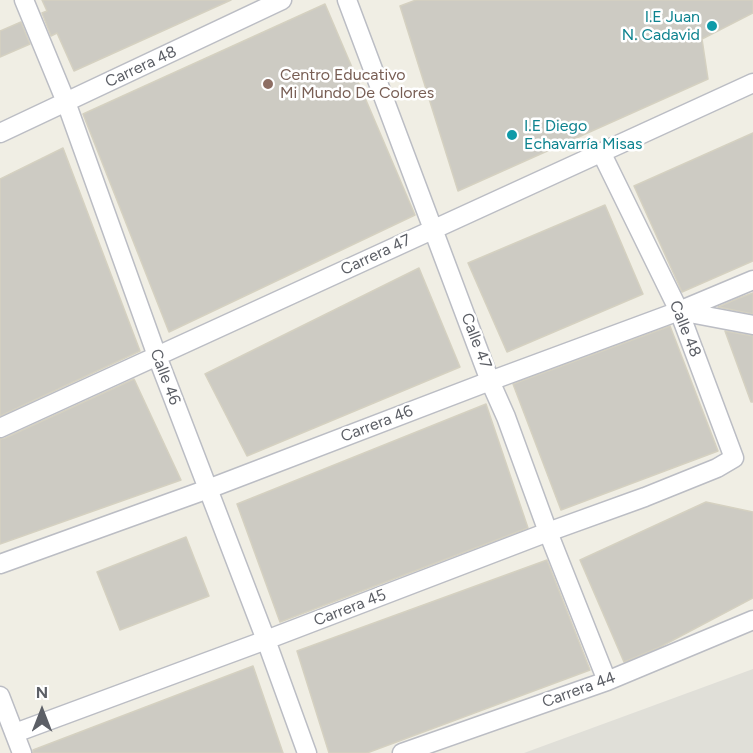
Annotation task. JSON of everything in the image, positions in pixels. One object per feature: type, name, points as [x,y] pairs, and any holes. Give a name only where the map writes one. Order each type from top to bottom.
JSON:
[{"type":"street","name":"Calle 46","points":[[24,0],[66,102],[157,356],[307,753]]},
{"type":"street","name":"Carrera 48","points":[[0,133],[282,0]]},
{"type":"street","name":"Calle 47","points":[[347,0],[490,381],[506,417],[548,532],[607,681]]},
{"type":"street","name":"Carrera 47","points":[[0,428],[753,83]]},
{"type":"street","name":"Calle 48","points":[[602,154],[678,311],[735,458],[684,481]]},
{"type":"street","name":"Carrera 46","points":[[0,564],[208,489],[678,311],[753,280]]},
{"type":"street","points":[[678,311],[753,324]]},
{"type":"street","name":"Carrera 45","points":[[15,733],[684,481]]},
{"type":"street","name":"Carrera 44","points":[[402,753],[607,681],[753,620]]},
{"type":"street","points":[[0,696],[22,753]]},
{"type":"shaded area","points":[[753,669],[753,753],[524,753]]},
{"type":"building","points":[[42,0],[231,0],[74,71],[57,33],[51,36],[42,13],[47,11]]},
{"type":"building","name":"I.E Diego Echavarría Misas","points":[[416,0],[753,0],[753,13],[702,39],[708,79],[458,191],[400,6]]},
{"type":"building","points":[[325,4],[415,215],[169,332],[83,114]]},
{"type":"building","points":[[21,22],[30,44],[0,57],[0,31]]},
{"type":"building","points":[[753,133],[753,261],[682,292],[634,186]]},
{"type":"building","points":[[63,148],[140,351],[0,416],[0,179]]},
{"type":"building","points":[[605,205],[643,294],[507,352],[468,263]]},
{"type":"building","points":[[419,268],[460,367],[247,456],[205,374]]},
{"type":"building","points":[[753,293],[753,314],[718,307],[739,298]]},
{"type":"building","points":[[670,326],[718,451],[561,510],[513,384]]},
{"type":"building","points":[[725,331],[753,336],[753,402],[751,402]]},
{"type":"building","points":[[134,379],[181,480],[0,544],[0,439]]},
{"type":"building","points":[[486,404],[528,528],[280,622],[237,504]]},
{"type":"building","points":[[706,502],[753,512],[753,598],[660,647],[624,662],[580,560]]},
{"type":"building","points":[[186,537],[209,596],[120,630],[97,572]]},
{"type":"building","points":[[547,560],[590,670],[367,753],[329,753],[297,651]]},
{"type":"building","points":[[253,666],[283,753],[33,753],[33,750]]},
{"type":"place","name":"I.E Juan N. Cadavid","points":[[712,26]]},
{"type":"place","name":"Centro Educativo Mi Mundo De Colores","points":[[268,84]]},
{"type":"place","name":"I.E Diego Echavarría Misas","points":[[512,135]]}]
